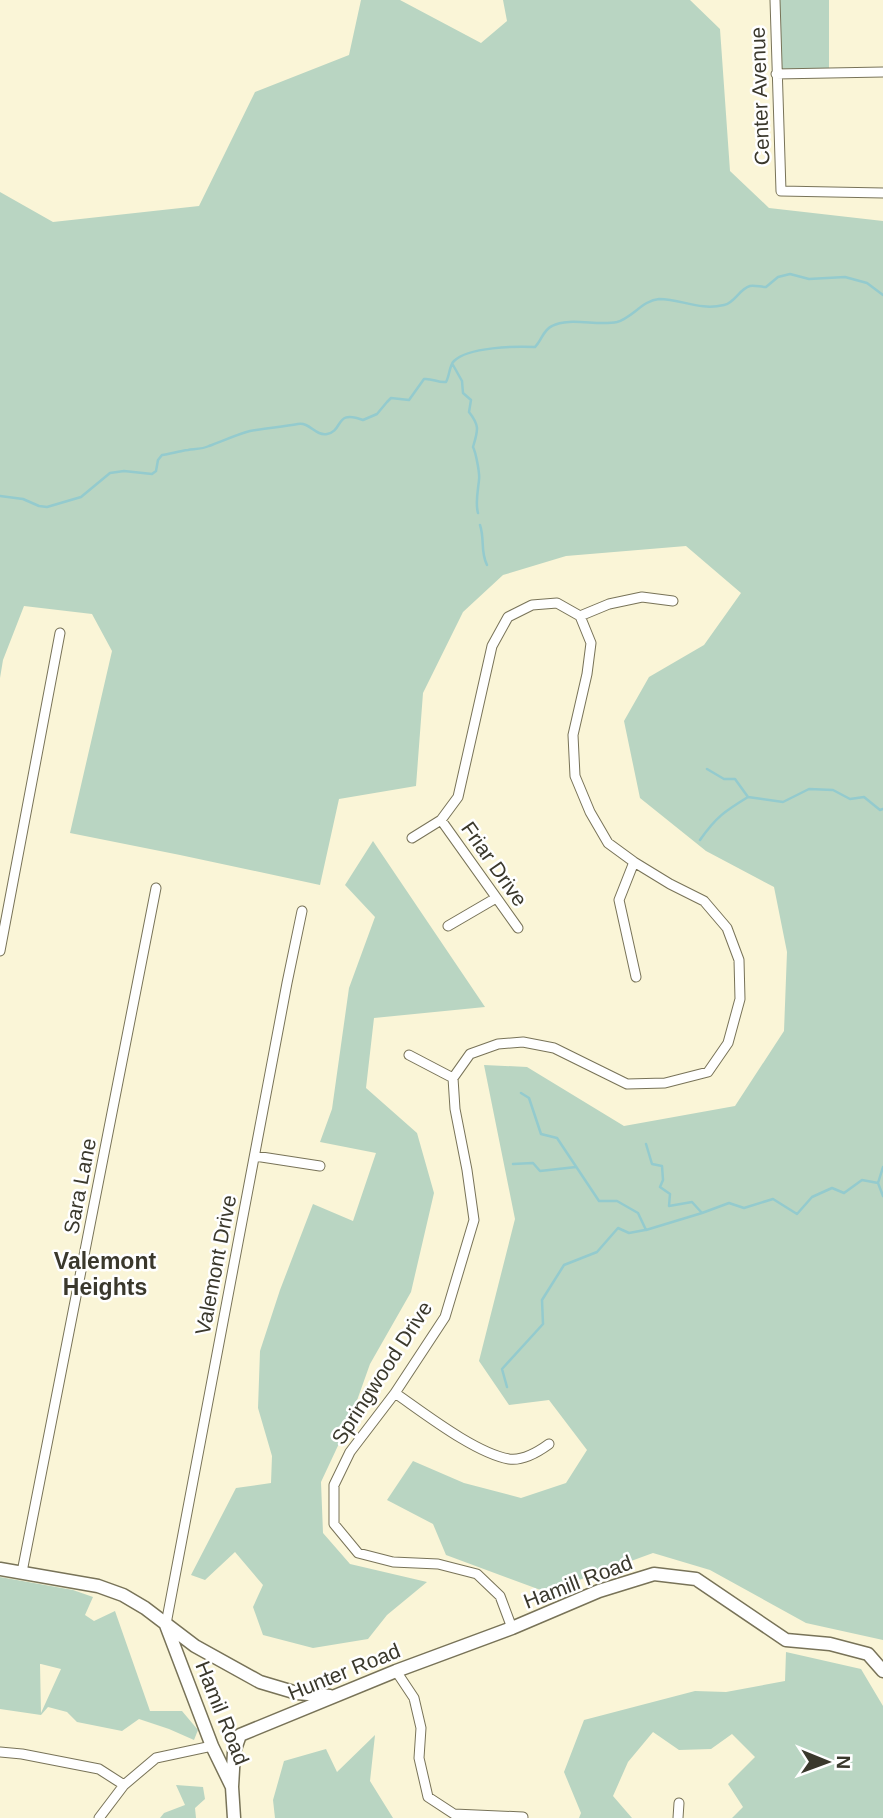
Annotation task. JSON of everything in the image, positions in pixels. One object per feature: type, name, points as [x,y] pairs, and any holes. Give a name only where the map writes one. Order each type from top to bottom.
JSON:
[{"type":"street","name":"Center Avenue","points":[[775,0],[780,191],[883,193]]},
{"type":"street","points":[[776,74],[883,72]]},
{"type":"street","points":[[580,616],[609,604],[642,597],[673,601]]},
{"type":"street","points":[[409,1055],[453,1078],[470,1054],[498,1044],[523,1042],[554,1048],[626,1084],[665,1083],[708,1072],[728,1043],[740,999],[739,960],[727,928],[704,901],[670,884],[608,843],[590,812],[575,776],[573,735],[591,643],[580,616],[557,603],[532,605],[508,617],[492,646],[458,797],[441,820],[412,838]]},
{"type":"street","points":[[0,950],[60,633]]},
{"type":"street","name":"Friar Drive","points":[[441,820],[518,928]]},
{"type":"street","points":[[634,862],[619,900],[636,977]]},
{"type":"street","name":"Sara Lane","points":[[22,1572],[156,888]]},
{"type":"street","points":[[449,926],[496,898]]},
{"type":"street","name":"Valemont Drive","points":[[166,1624],[302,911]]},
{"type":"street","name":"Springwood Drive","points":[[453,1078],[455,1109],[474,1220],[444,1317],[395,1393],[349,1452],[334,1485],[334,1524],[358,1553],[393,1562],[438,1563],[477,1574],[500,1596],[512,1628]]},
{"type":"street","points":[[255,1156],[320,1166]]},
{"type":"street","points":[[395,1393],[454,1434],[486,1451],[511,1460],[536,1453],[549,1444]]},
{"type":"street","name":"Hamil Road","points":[[0,1569],[98,1586],[123,1595],[195,1646],[261,1682],[297,1693],[333,1696]]},
{"type":"street","name":"Hamill Road","points":[[512,1628],[599,1591],[654,1574],[696,1578],[786,1640],[830,1644],[868,1654],[883,1671]]},
{"type":"street","name":"Hamil Road","points":[[166,1624],[212,1746],[232,1787],[234,1818]]},
{"type":"street","name":"Hunter Road","points":[[232,1787],[234,1752],[240,1735],[396,1671],[512,1628]]},
{"type":"street","points":[[396,1671],[414,1698],[421,1728],[419,1758],[428,1797],[454,1816],[523,1817]]},
{"type":"street","points":[[99,1818],[124,1785],[156,1758],[212,1746]]},
{"type":"street","points":[[0,1752],[99,1769],[124,1785]]},
{"type":"street","points":[[678,1818],[679,1803]]},
{"type":"green space","points":[[361,0],[400,0],[481,43],[507,21],[503,0],[690,0],[720,29],[730,171],[769,208],[883,221],[883,1640],[806,1623],[710,1570],[653,1553],[546,1592],[446,1555],[433,1524],[387,1500],[413,1461],[464,1483],[521,1498],[566,1483],[587,1450],[549,1400],[509,1405],[479,1361],[515,1219],[484,1065],[527,1067],[624,1126],[735,1106],[784,1031],[787,952],[774,887],[706,851],[640,798],[624,721],[649,677],[704,645],[741,593],[686,546],[566,556],[503,575],[463,612],[423,693],[416,786],[339,799],[320,885],[70,833],[112,651],[92,614],[24,606],[3,660],[0,678],[0,192],[53,222],[199,206],[255,92],[349,55]]},
{"type":"green space","points":[[775,0],[829,0],[829,73],[776,74]]},
{"type":"green space","points":[[373,841],[485,1007],[374,1018],[366,1088],[417,1133],[434,1193],[411,1292],[370,1364],[350,1420],[321,1482],[323,1533],[350,1564],[427,1582],[387,1615],[368,1639],[313,1648],[263,1635],[253,1607],[263,1585],[235,1552],[205,1580],[191,1575],[236,1488],[271,1483],[272,1456],[258,1408],[260,1351],[313,1204],[353,1221],[376,1153],[320,1142],[332,1109],[349,988],[375,917],[345,885]]},
{"type":"green space","points":[[0,1577],[73,1590],[93,1597],[85,1615],[94,1621],[115,1611],[150,1711],[182,1711],[198,1730],[194,1740],[139,1719],[122,1731],[77,1722],[67,1712],[48,1707],[41,1715],[0,1709]],"holes":[[[40,1664],[61,1669],[41,1713]]]},
{"type":"green space","points":[[786,1652],[861,1669],[883,1706],[883,1818],[732,1818],[743,1807],[728,1784],[755,1757],[732,1734],[711,1749],[679,1750],[653,1732],[628,1762],[613,1796],[632,1818],[579,1818],[581,1813],[564,1772],[584,1720],[695,1691],[726,1692],[785,1681]]},
{"type":"green space","points":[[375,1735],[370,1781],[393,1818],[275,1818],[273,1800],[284,1761],[326,1749],[337,1772]]},
{"type":"green space","points":[[176,1785],[203,1787],[205,1799],[195,1808],[196,1818],[160,1818],[164,1813],[185,1805]]},
{"type":"waterway","points":[[0,496],[23,499],[47,507],[81,497],[110,473],[124,471],[152,474],[156,471],[162,455],[204,448],[250,431],[302,424],[327,434],[336,429],[343,419],[354,417],[363,420],[377,414],[391,398],[409,400],[424,379],[446,382],[452,363],[461,356],[493,348],[535,347],[547,330],[559,323],[617,322],[653,300],[707,307],[724,305],[746,288],[766,287],[778,277],[790,274],[809,279],[845,277],[867,283],[883,295]]},
{"type":"waterway","points":[[453,365],[462,381],[463,393],[471,400],[469,412],[476,425],[473,447],[479,473],[478,513]]},
{"type":"waterway","points":[[480,525],[487,565]]},
{"type":"waterway","points":[[707,769],[724,779],[735,779],[748,797],[783,802],[809,789],[833,790],[850,799],[864,797],[880,810],[883,809]]},
{"type":"waterway","points":[[700,840],[721,815],[748,797]]},
{"type":"waterway","points":[[521,1093],[529,1098],[541,1134],[557,1138],[599,1201],[617,1201],[638,1213],[646,1230],[729,1203],[744,1208],[773,1199],[797,1214],[812,1197],[832,1188],[844,1193],[862,1180],[878,1183]]},
{"type":"waterway","points":[[646,1144],[652,1164],[662,1166],[663,1180],[660,1187],[670,1194],[669,1206],[692,1202],[702,1213]]},
{"type":"waterway","points":[[513,1164],[533,1163],[540,1171],[576,1167]]},
{"type":"waterway","points":[[883,1167],[878,1183],[883,1196]]},
{"type":"waterway","points":[[507,1387],[502,1369],[543,1324],[542,1300],[564,1265],[597,1252],[618,1228],[629,1233],[645,1230]]},
{"type":"district","name":"Valemont Heights","points":[[105,1274]]}]
